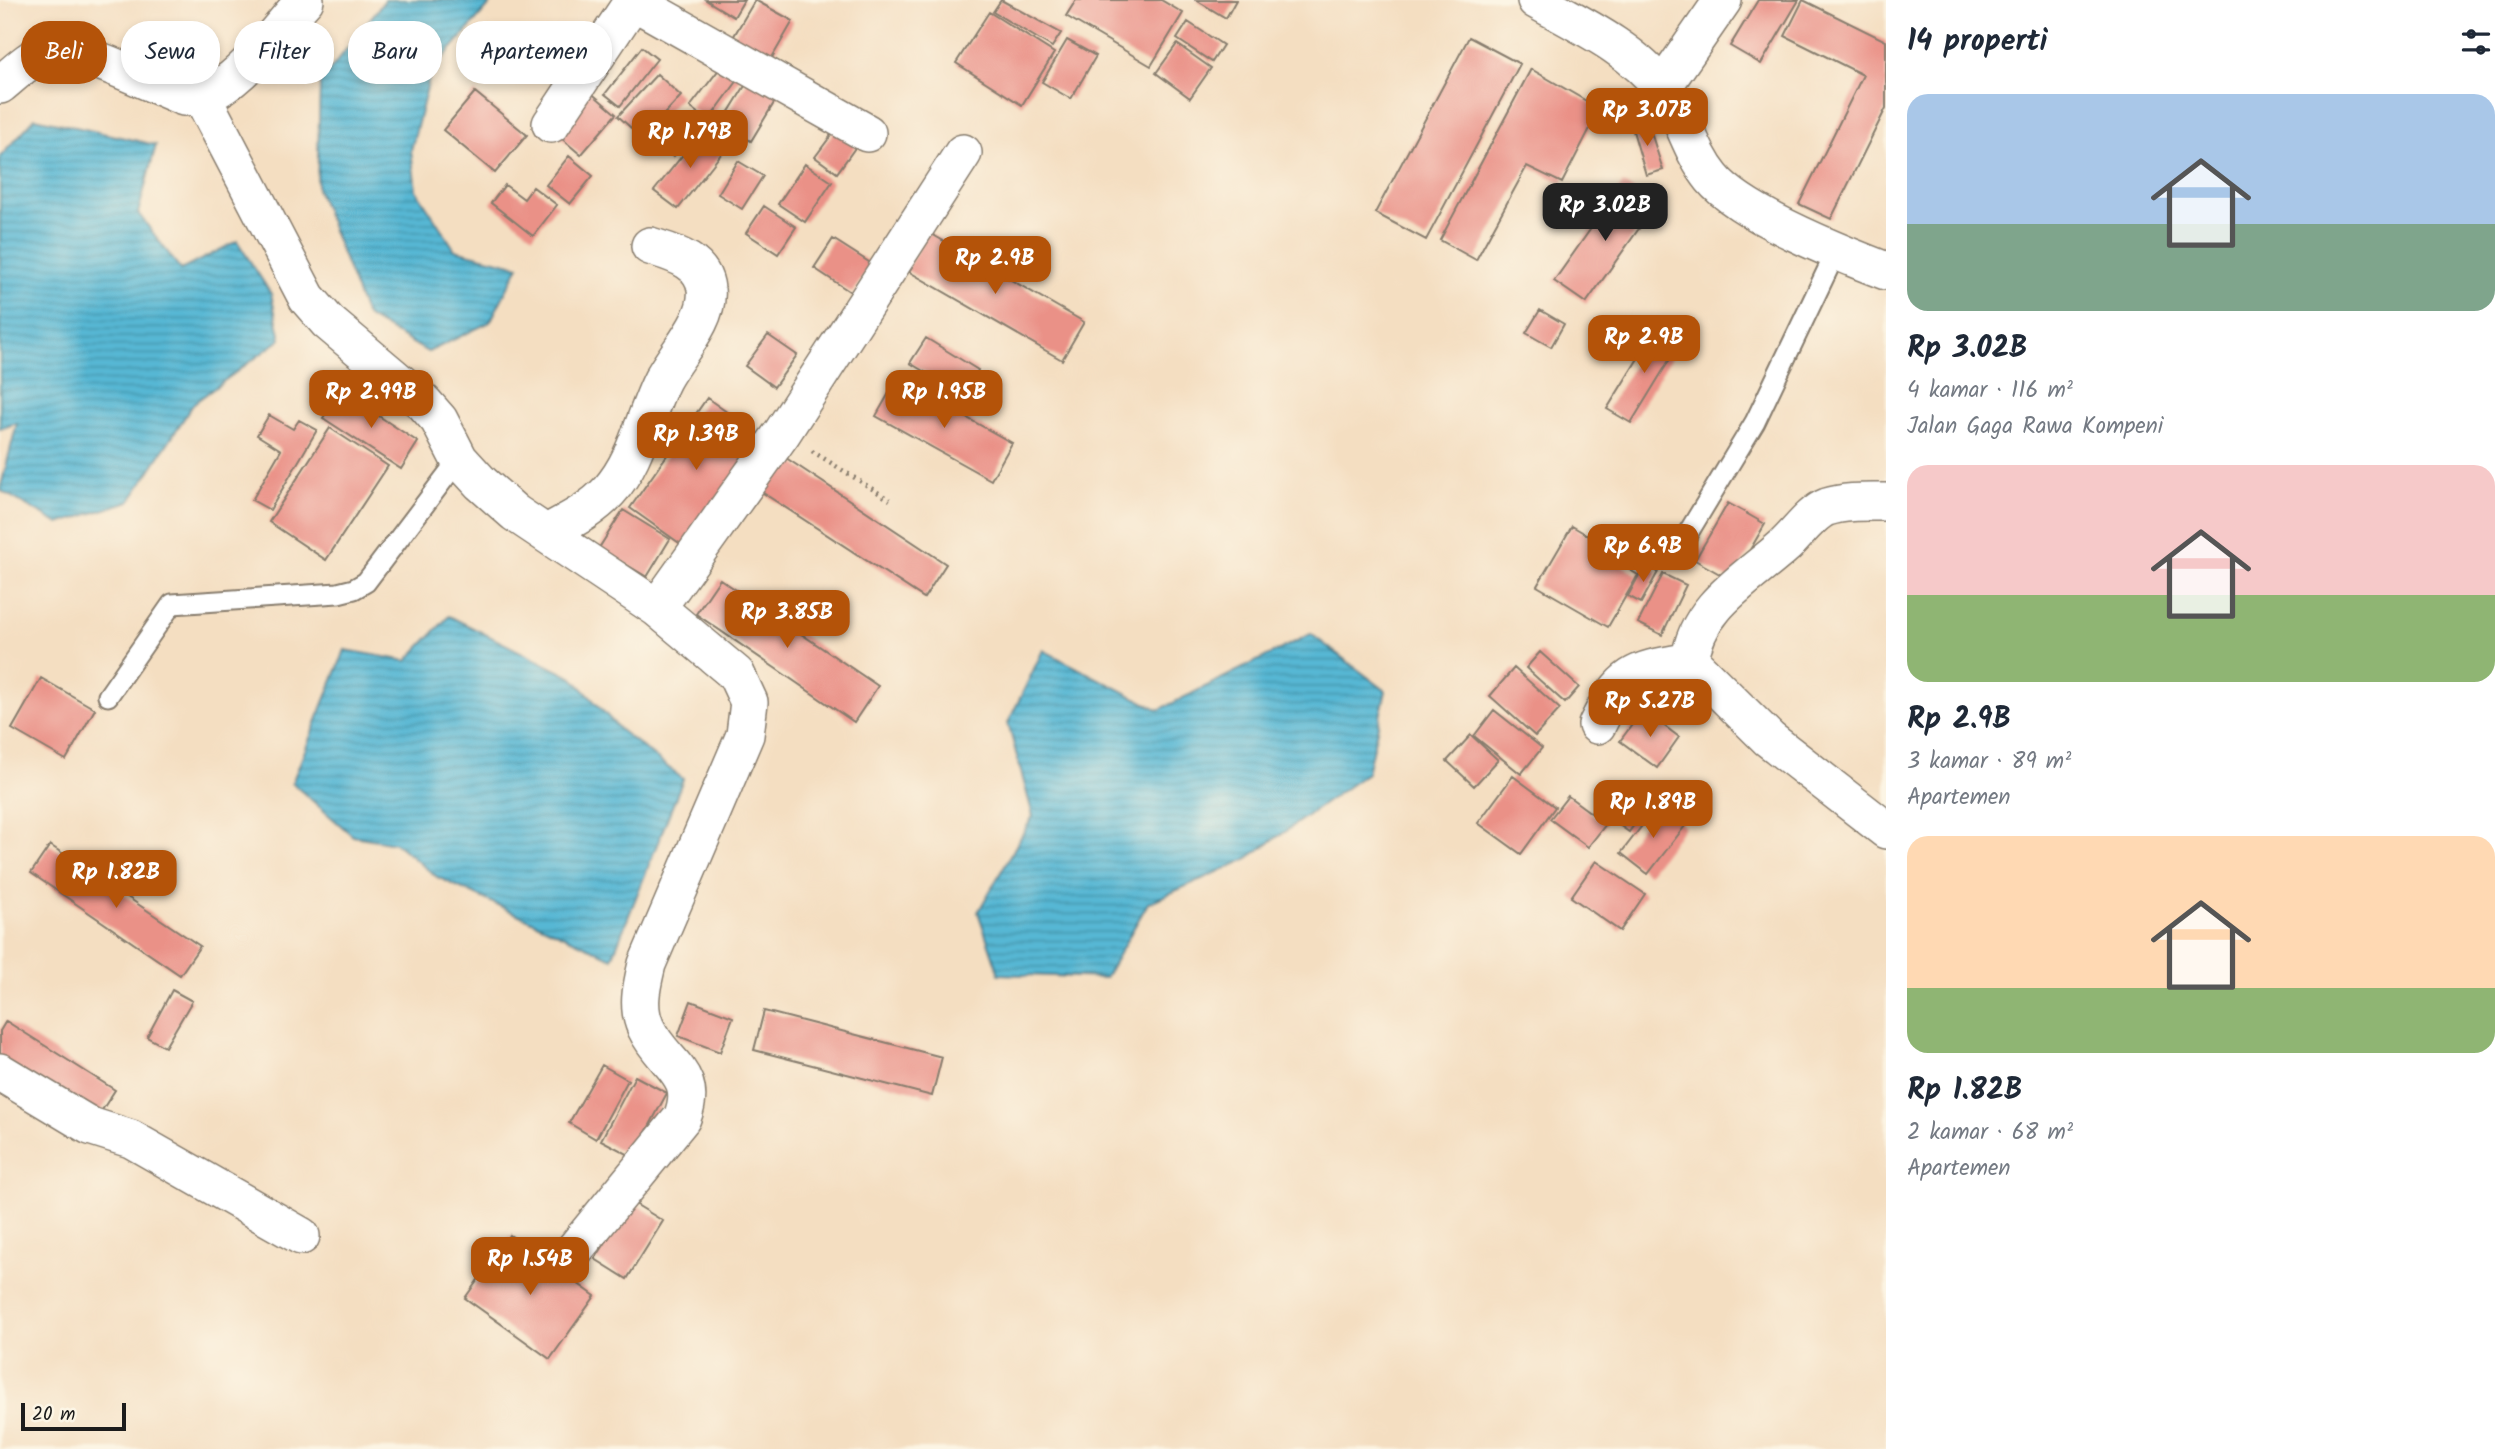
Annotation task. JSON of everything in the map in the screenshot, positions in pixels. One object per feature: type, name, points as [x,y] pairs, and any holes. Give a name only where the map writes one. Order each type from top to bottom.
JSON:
[{"type":"street","points":[[0,85],[36,56],[50,50],[72,50],[184,97],[201,95],[215,90],[240,70],[305,0]]},
{"type":"street","points":[[1536,0],[1602,38],[1662,88],[1675,108],[1693,149],[1713,180],[1740,202],[1836,252],[1886,271]]},
{"type":"street","points":[[1662,88],[1723,0]]},
{"type":"street","points":[[551,124],[632,1],[867,133]]},
{"type":"street","points":[[201,95],[307,298],[328,323],[424,403],[439,420],[459,459],[481,483],[515,513],[657,608],[736,674],[749,702],[745,735],[647,964],[639,995],[646,1027],[687,1083],[689,1100],[682,1118],[575,1249]]},
{"type":"street","points":[[657,608],[782,433],[963,153]]},
{"type":"street","points":[[547,533],[585,512],[610,491],[628,464],[662,380],[703,312],[706,288],[699,270],[682,256],[650,246]]},
{"type":"street","points":[[1690,661],[1696,635],[1722,598],[1783,548],[1824,508],[1858,502],[1886,502]]},
{"type":"street","points":[[1597,725],[1610,699],[1638,670],[1690,661]]},
{"type":"street","points":[[1690,661],[1769,738],[1886,830]]},
{"type":"street","points":[[0,1072],[90,1126],[131,1139],[301,1236]]},
{"type":"lane","points":[[1685,538],[1755,422],[1836,252]]},
{"type":"lane","points":[[108,696],[172,604],[338,593],[366,582],[459,459]]},
{"type":"path","points":[[782,433],[890,500]]},
{"type":"water","points":[[385,0],[494,0],[476,21],[456,21],[456,43],[442,59],[442,21],[369,21]]},
{"type":"water","points":[[348,47],[348,84],[428,84],[411,150],[416,190],[455,250],[519,266],[490,322],[428,352],[366,316],[317,189],[320,84],[334,84],[334,65]]},
{"type":"water","points":[[35,118],[156,145],[138,213],[181,270],[237,241],[271,294],[281,339],[194,403],[130,501],[59,524],[0,490],[17,423],[0,429],[0,157]]},
{"type":"water","points":[[449,616],[573,678],[620,730],[683,779],[612,958],[437,877],[395,843],[353,836],[292,783],[345,650],[407,661]]},
{"type":"water","points":[[1311,634],[1386,691],[1367,773],[1245,860],[1148,903],[1105,978],[999,974],[978,912],[1033,816],[1008,723],[1043,650],[1159,710]]},
{"type":"building","points":[[706,0],[744,0],[734,17]]},
{"type":"building","points":[[755,0],[793,21],[766,68],[728,46]]},
{"type":"building","points":[[1001,0],[1061,33],[1052,47],[993,12]]},
{"type":"building","points":[[1076,0],[1161,0],[1183,13],[1151,66],[1066,16]]},
{"type":"building","points":[[1196,0],[1236,0],[1226,18]]},
{"type":"building","points":[[1758,0],[1799,0],[1761,64],[1730,46]]},
{"type":"building","points":[[1803,0],[1886,41],[1886,108],[1831,219],[1799,204],[1863,75],[1785,36]]},
{"type":"building","points":[[989,12],[1054,53],[1022,105],[956,63]]},
{"type":"building","points":[[1188,22],[1223,45],[1212,62],[1177,39]]},
{"type":"building","points":[[1469,37],[1520,64],[1426,240],[1375,213]]},
{"type":"building","points":[[1067,40],[1096,56],[1071,99],[1042,82]]},
{"type":"building","points":[[1177,44],[1211,68],[1190,98],[1156,73]]},
{"type":"building","points":[[642,47],[657,59],[620,106],[605,94]]},
{"type":"building","points":[[724,63],[741,76],[708,121],[690,107]]},
{"type":"building","points":[[1531,69],[1600,109],[1562,183],[1527,166],[1476,260],[1440,240]]},
{"type":"building","points":[[657,74],[681,96],[642,138],[618,116]]},
{"type":"building","points":[[751,76],[780,93],[751,141],[722,123]]},
{"type":"building","points":[[589,91],[616,114],[581,155],[554,132]]},
{"type":"building","points":[[475,92],[527,135],[495,173],[443,130]]},
{"type":"building","points":[[676,116],[695,133],[673,157],[654,140]]},
{"type":"building","points":[[1647,120],[1663,170],[1646,175],[1631,124]]},
{"type":"building","points":[[836,129],[857,145],[837,173],[815,157]]},
{"type":"building","points":[[702,131],[725,149],[678,209],[654,191]]},
{"type":"building","points":[[569,156],[593,176],[570,204],[546,185]]},
{"type":"building","points":[[738,161],[763,176],[742,209],[718,194]]},
{"type":"building","points":[[805,164],[832,182],[805,222],[778,204]]},
{"type":"building","points":[[1623,183],[1655,206],[1586,303],[1554,281]]},
{"type":"building","points":[[505,185],[524,199],[533,187],[557,205],[533,236],[491,203]]},
{"type":"building","points":[[764,206],[796,227],[778,254],[746,233]]},
{"type":"building","points":[[928,232],[1084,322],[1062,360],[906,270]]},
{"type":"building","points":[[833,239],[872,264],[852,293],[814,268]]},
{"type":"building","points":[[1540,310],[1564,324],[1551,347],[1526,333]]},
{"type":"building","points":[[1658,326],[1681,341],[1631,423],[1607,409]]},
{"type":"building","points":[[768,335],[797,355],[774,387],[745,366]]},
{"type":"building","points":[[926,338],[978,370],[963,395],[910,363]]},
{"type":"building","points":[[897,379],[1012,443],[991,480],[876,416]]},
{"type":"building","points":[[341,391],[418,442],[401,469],[323,418]]},
{"type":"building","points":[[707,398],[762,437],[685,547],[630,508]]},
{"type":"building","points":[[269,415],[293,429],[299,420],[317,430],[270,510],[252,500],[281,450],[257,435]]},
{"type":"building","points":[[330,428],[388,466],[326,560],[269,522]]},
{"type":"building","points":[[777,452],[946,564],[924,598],[754,487]]},
{"type":"building","points":[[1728,503],[1765,524],[1732,581],[1695,560]]},
{"type":"building","points":[[623,510],[670,539],[647,577],[599,548]]},
{"type":"building","points":[[1572,526],[1606,546],[1602,553],[1638,575],[1608,627],[1537,586]]},
{"type":"building","points":[[1645,564],[1658,572],[1641,603],[1628,596]]},
{"type":"building","points":[[1663,574],[1686,585],[1662,635],[1638,623]]},
{"type":"building","points":[[720,579],[878,686],[854,722],[696,614]]},
{"type":"building","points":[[1540,652],[1579,687],[1565,703],[1526,668]]},
{"type":"building","points":[[1514,668],[1560,709],[1535,736],[1490,696]]},
{"type":"building","points":[[41,678],[95,709],[66,760],[12,729]]},
{"type":"building","points":[[1494,710],[1542,748],[1521,774],[1474,736]]},
{"type":"building","points":[[1643,710],[1679,737],[1657,768],[1620,741]]},
{"type":"building","points":[[1471,735],[1498,760],[1474,786],[1447,761]]},
{"type":"building","points":[[1513,776],[1555,807],[1521,854],[1478,823]]},
{"type":"building","points":[[1633,783],[1653,798],[1629,832],[1608,817]]},
{"type":"building","points":[[1568,796],[1606,824],[1588,847],[1550,819]]},
{"type":"building","points":[[1658,805],[1685,826],[1648,874],[1621,853]]},
{"type":"building","points":[[50,845],[200,946],[180,975],[31,873]]},
{"type":"building","points":[[1596,861],[1645,894],[1620,931],[1571,897]]},
{"type":"building","points":[[172,990],[192,1001],[165,1047],[147,1037]]},
{"type":"building","points":[[691,1001],[733,1017],[720,1052],[678,1036]]},
{"type":"building","points":[[764,1011],[942,1057],[932,1096],[754,1050]]},
{"type":"building","points":[[6,1021],[115,1090],[95,1121],[0,1061],[0,1031]]},
{"type":"building","points":[[602,1065],[628,1080],[596,1139],[569,1123]]},
{"type":"building","points":[[635,1076],[667,1093],[633,1157],[601,1140]]},
{"type":"building","points":[[632,1202],[663,1221],[627,1279],[595,1259]]},
{"type":"building","points":[[510,1235],[595,1296],[550,1359],[465,1298]]}]
